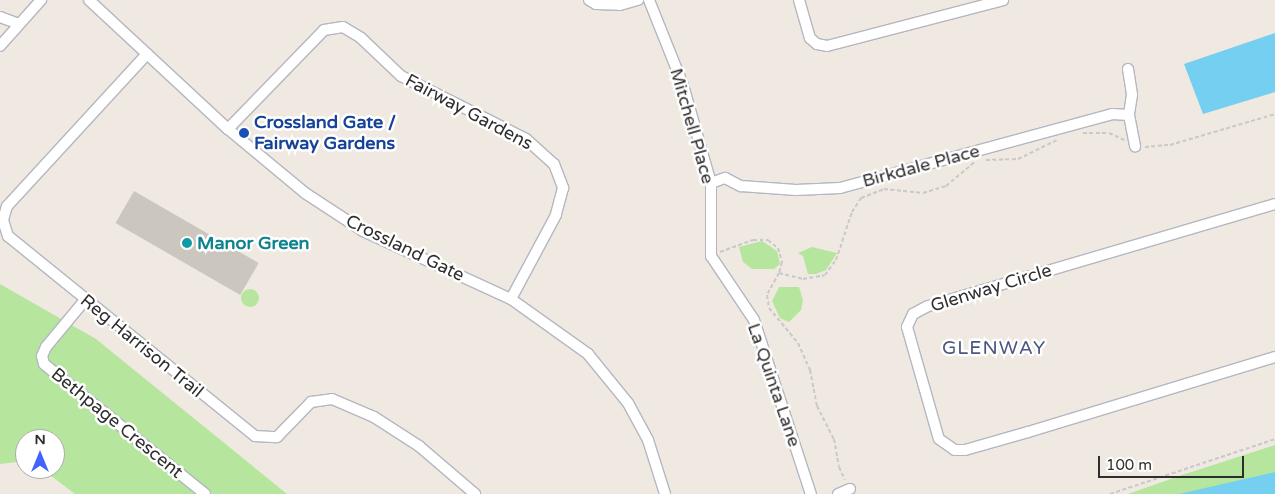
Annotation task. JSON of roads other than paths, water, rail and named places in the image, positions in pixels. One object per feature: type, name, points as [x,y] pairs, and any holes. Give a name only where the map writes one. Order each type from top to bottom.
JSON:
[{"type":"street","points":[[0,46],[41,0]]},
{"type":"street","points":[[589,0],[596,4],[620,5],[638,0]]},
{"type":"street","name":"Mitchell Place","points":[[649,0],[683,85],[711,183],[712,256]]},
{"type":"street","points":[[799,0],[810,38],[817,44],[828,46],[1003,0]]},
{"type":"street","name":"Crossland Gate","points":[[93,1],[228,129],[305,193],[363,231],[511,299],[573,342],[608,374],[648,440],[665,494]]},
{"type":"street","points":[[0,16],[19,24]]},
{"type":"street","name":"Fairway Gardens","points":[[228,129],[324,30],[343,27],[361,38],[401,76],[526,139],[554,164],[563,188],[556,215],[511,299]]},
{"type":"street","name":"Reg Harrison Trail","points":[[147,54],[12,199],[4,213],[4,228],[8,236],[255,436],[277,437],[311,402],[332,399],[368,414],[406,436],[441,462],[475,494]]},
{"type":"street","points":[[1128,69],[1132,95],[1129,115],[1135,146]]},
{"type":"street","name":"Birkdale Place","points":[[711,183],[725,178],[741,186],[796,190],[840,188],[1112,114],[1129,115]]},
{"type":"street","name":"Glenway Circle","points":[[1275,204],[928,306],[914,314],[907,327],[908,340],[939,439],[955,450],[1011,437],[1275,357]]},
{"type":"street","name":"La Quinta Lane","points":[[712,256],[754,320],[811,494]]},
{"type":"street","name":"Bethpage Crescent","points":[[85,300],[46,347],[42,356],[44,364],[205,494]]},
{"type":"street","points":[[838,494],[850,490]]},
{"type":"water","points":[[1275,33],[1275,92],[1203,114],[1184,64]]},
{"type":"water","points":[[1275,472],[1275,494],[1179,494]]},
{"type":"place","name":"Crossland Gate / Fairway Gardens","points":[[244,133]]},
{"type":"place","name":"Manor Green","points":[[187,243]]},
{"type":"district","name":"GLENWAY","points":[[994,349]]}]
